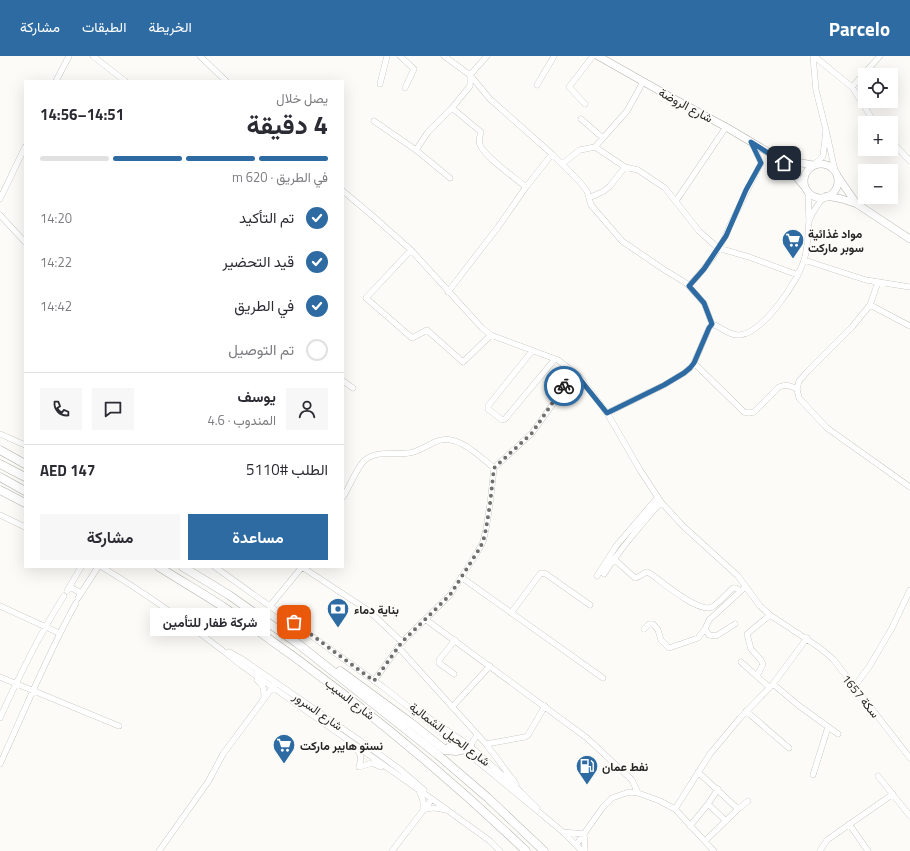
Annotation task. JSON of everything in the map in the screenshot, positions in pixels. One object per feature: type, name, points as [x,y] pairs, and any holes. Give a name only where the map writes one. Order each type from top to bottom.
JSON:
[{"type":"highway","points":[[0,450],[24,463]]},
{"type":"highway","points":[[0,464],[24,476]]},
{"type":"highway","points":[[0,477],[24,489]]},
{"type":"highway","points":[[0,490],[24,502]]},
{"type":"highway","name":"شارع السيب","points":[[160,568],[225,608],[331,684],[433,765],[480,806],[526,851]]},
{"type":"highway","name":"شارع السيب","points":[[185,568],[229,595],[297,643],[438,755],[488,798],[544,851]]},
{"type":"highway","points":[[190,568],[229,595]]},
{"type":"highway","points":[[297,643],[306,646],[411,723],[445,750],[456,752],[466,748]]},
{"type":"highway","points":[[445,750],[452,746],[450,740]]},
{"type":"main road","name":"شارع الروضة","points":[[598,56],[726,127],[774,156],[784,163],[806,189]]},
{"type":"main road","name":"شارع الروضة","points":[[774,156],[790,161],[814,165]]},
{"type":"main road","points":[[857,204],[830,166],[823,164],[814,165],[806,172],[804,177],[806,189],[812,195],[842,199],[857,204],[910,239]]},
{"type":"main road","points":[[826,197],[833,193],[836,188],[838,182],[836,173]]},
{"type":"street","points":[[57,80],[69,56]]},
{"type":"street","points":[[93,56],[124,80]]},
{"type":"street","points":[[200,56],[225,80]]},
{"type":"street","points":[[380,84],[387,56]]},
{"type":"street","points":[[400,56],[414,69],[405,88]]},
{"type":"street","points":[[444,56],[470,75],[490,99],[552,154],[579,181],[587,192],[591,205],[622,240],[662,269],[686,283],[704,303],[712,324],[735,334],[740,335],[761,323],[787,294],[798,275],[804,260],[813,211],[826,197]]},
{"type":"street","points":[[416,150],[428,132],[452,108],[470,86],[470,75],[487,56]]},
{"type":"street","points":[[537,85],[554,56]]},
{"type":"street","points":[[585,104],[569,87],[593,56]]},
{"type":"street","points":[[813,56],[852,87],[871,116]]},
{"type":"street","points":[[813,56],[816,90],[836,173]]},
{"type":"street","points":[[852,87],[880,56]]},
{"type":"street","points":[[562,164],[580,150],[595,147],[627,111],[643,82]]},
{"type":"street","points":[[452,108],[481,132],[479,139],[480,145],[487,154],[526,187]]},
{"type":"street","points":[[581,118],[603,138]]},
{"type":"street","points":[[374,121],[416,150],[450,178]]},
{"type":"street","points":[[676,201],[726,127]]},
{"type":"street","points":[[814,165],[823,156],[826,130]]},
{"type":"street","points":[[689,286],[704,269],[726,236],[749,185],[761,163],[751,142]]},
{"type":"street","points":[[595,147],[625,167],[638,170],[665,188],[699,231],[718,248],[749,257],[798,275]]},
{"type":"street","points":[[898,148],[910,161]]},
{"type":"street","points":[[448,292],[552,154]]},
{"type":"street","points":[[0,199],[23,157]]},
{"type":"street","points":[[589,198],[604,191],[610,186],[625,167]]},
{"type":"street","points":[[806,189],[810,221]]},
{"type":"street","name":"سكة 1657","points":[[344,192],[376,218],[410,250],[482,328],[491,334],[555,359],[575,373],[607,413],[624,445],[659,500],[683,526],[738,576],[753,598],[770,615],[807,638],[833,659],[910,758]]},
{"type":"street","points":[[0,215],[24,241]]},
{"type":"street","points":[[410,250],[366,298],[412,338],[427,330],[463,362],[491,334]]},
{"type":"street","points":[[804,260],[866,280],[910,287]]},
{"type":"street","points":[[878,282],[870,305],[852,327],[807,372],[799,382],[797,389],[800,398],[827,428],[910,486]]},
{"type":"street","points":[[870,305],[910,326]]},
{"type":"street","points":[[607,413],[664,385],[690,368],[694,363],[712,324]]},
{"type":"street","points":[[532,351],[488,406],[488,409],[502,420],[505,419],[555,359]]},
{"type":"street","points":[[694,363],[744,412],[754,412],[779,387],[784,385],[797,389]]},
{"type":"street","points":[[374,681],[400,644],[450,595],[483,542],[490,504],[494,468],[532,433],[575,373]]},
{"type":"street","points":[[344,382],[353,388]]},
{"type":"street","points":[[0,434],[24,445]]},
{"type":"street","points":[[344,495],[363,461],[373,454],[410,453],[424,448],[436,441],[450,440],[464,445],[494,468]]},
{"type":"street","points":[[604,574],[659,500]]},
{"type":"street","points":[[598,576],[616,546],[659,500]]},
{"type":"street","points":[[0,515],[24,527]]},
{"type":"street","points":[[614,559],[635,578],[638,578],[643,573],[647,572],[676,593],[699,607],[707,609],[712,607],[733,588],[740,591]]},
{"type":"street","points":[[0,718],[45,626],[80,568]]},
{"type":"street","points":[[0,764],[32,690],[59,633],[78,598],[97,568]]},
{"type":"street","name":"شارع السرور","points":[[104,568],[146,595],[216,645],[241,665],[274,684],[402,771],[432,799]]},
{"type":"street","name":"شارع الحيل الشمالية","points":[[216,568],[374,681],[401,698],[504,776],[548,820]]},
{"type":"street","points":[[270,606],[301,568]]},
{"type":"street","points":[[304,568],[369,611],[400,644],[452,707],[486,744],[510,775],[520,791]]},
{"type":"street","points":[[511,613],[542,573],[546,574],[590,605]]},
{"type":"street","points":[[461,577],[603,678]]},
{"type":"street","points":[[644,629],[649,624],[653,624],[658,630],[661,640],[669,648],[698,638],[705,629],[709,620],[746,586]]},
{"type":"street","points":[[854,687],[877,654],[892,628],[910,590]]},
{"type":"street","points":[[67,592],[78,598]]},
{"type":"street","points":[[0,606],[59,633]]},
{"type":"street","points":[[757,676],[763,664],[751,649],[747,634],[770,615]]},
{"type":"street","points":[[425,619],[587,738],[632,780],[638,793]]},
{"type":"street","points":[[705,629],[709,635],[716,636],[735,624]]},
{"type":"street","points":[[674,809],[698,772],[726,734],[771,685],[807,638]]},
{"type":"street","points":[[454,674],[439,663],[439,660],[455,640]]},
{"type":"street","name":"شارع السرور","points":[[216,645],[242,659],[303,708],[420,790],[500,851]]},
{"type":"street","points":[[741,662],[757,676],[838,734]]},
{"type":"street","points":[[241,665],[246,672],[263,685],[264,700]]},
{"type":"street","points":[[452,707],[490,666]]},
{"type":"street","points":[[0,677],[119,726]]},
{"type":"street","points":[[159,851],[208,782],[223,754],[264,700],[274,684]]},
{"type":"street","name":"شارع الحيل الشمالية","points":[[383,687],[450,740],[466,748],[584,851]]},
{"type":"street","points":[[486,744],[525,737],[528,735],[545,706]]},
{"type":"street","points":[[303,708],[307,715],[360,753],[361,758],[359,766],[372,763],[384,769],[390,770]]},
{"type":"street","points":[[746,711],[789,748]]},
{"type":"street","points":[[813,775],[828,727]]},
{"type":"street","points":[[466,748],[477,735]]},
{"type":"street","points":[[698,772],[738,809]]},
{"type":"street","points":[[878,776],[910,816]]},
{"type":"street","points":[[690,826],[718,789]]},
{"type":"street","points":[[420,790],[424,810]]},
{"type":"street","points":[[575,844],[612,798],[629,792],[638,793],[660,801],[674,809],[714,851]]},
{"type":"street","points":[[820,851],[827,840],[893,794]]},
{"type":"street","points":[[392,851],[432,799]]},
{"type":"street","points":[[704,841],[748,801]]},
{"type":"street","points":[[708,804],[726,820]]},
{"type":"street","points":[[424,810],[436,808],[449,812]]},
{"type":"street","points":[[849,824],[868,851]]},
{"type":"street","points":[[562,832],[584,834]]},
{"type":"street","points":[[584,834],[584,851]]},
{"type":"way so far","points":[[294,622],[374,681],[402,642],[450,595],[456,586],[483,542],[490,504],[494,468],[532,433],[564,386]]},
{"type":"place","name":"مواد غذائية سوبر ماركت","points":[[793,260]]},
{"type":"place","name":"شركة ظفار للتأمين","points":[[294,622]]},
{"type":"place","name":"بناية دماء","points":[[338,628]]},
{"type":"place","name":"نستو هايبر ماركت","points":[[284,764]]},
{"type":"place","name":"نفط عمان","points":[[587,786]]},
{"type":"route","points":[[564,386],[575,373],[579,376],[607,413],[664,385],[690,368],[694,363],[712,324],[704,303],[689,286],[704,269],[726,236],[746,190],[761,163],[751,142],[784,163]]}]
